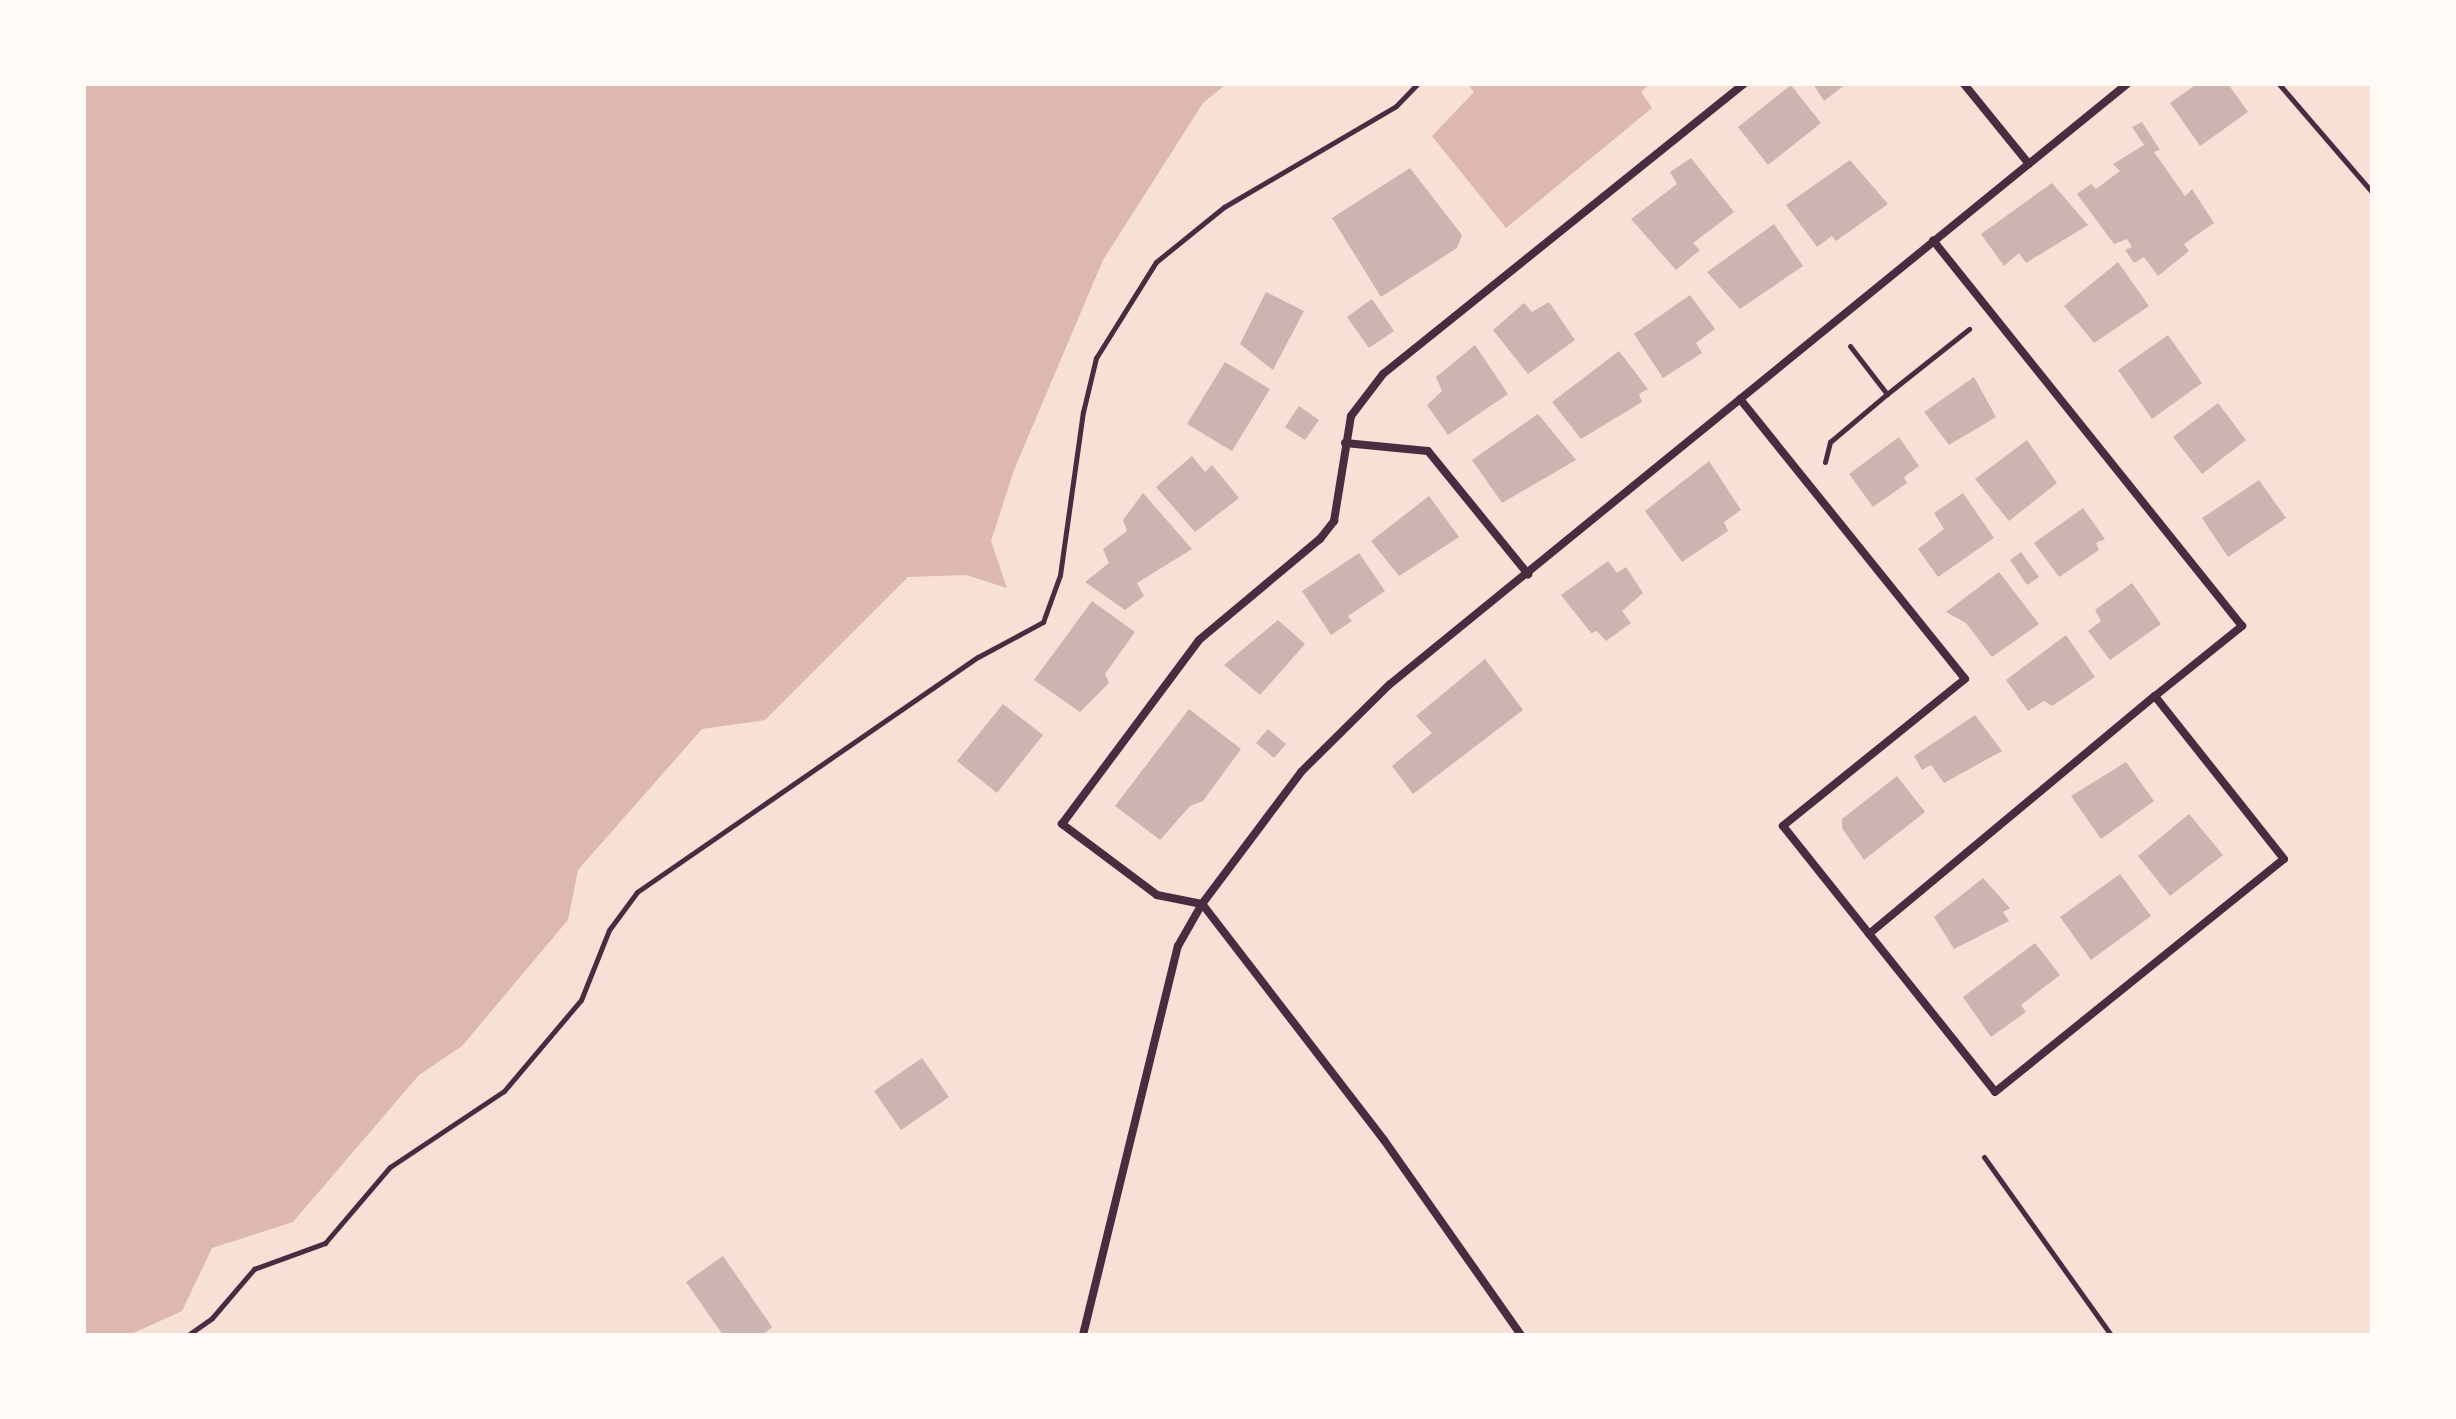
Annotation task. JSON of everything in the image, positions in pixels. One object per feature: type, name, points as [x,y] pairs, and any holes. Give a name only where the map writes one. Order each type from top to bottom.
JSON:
[{"type":"street","points":[[1521,1335],[1384,1140],[1202,904],[1157,895],[1062,824],[1199,640],[1320,539],[1334,521],[1351,416],[1383,374],[1744,84]]},
{"type":"street","points":[[1964,84],[2029,164]]},
{"type":"street","points":[[1083,1335],[1178,946],[1202,904],[1340,729],[2127,84]]},
{"type":"street","points":[[1869,934],[2242,626],[1933,240]]},
{"type":"street","points":[[1740,399],[1965,679],[1783,826],[1995,1092],[2284,859],[2155,696]]},
{"type":"street","points":[[1345,443],[1428,451],[1528,574]]},
{"type":"path","points":[[188,1335],[212,1318],[254,1269],[325,1243],[390,1167],[504,1091],[581,1000],[609,930],[637,892],[978,657],[1043,622],[1060,575],[1083,412],[1096,358],[1156,262],[1224,207],[1396,106],[1417,84]]},
{"type":"path","points":[[2279,84],[2372,192]]},
{"type":"path","points":[[1817,495],[1830,442],[1989,312]]},
{"type":"path","points":[[1833,322],[1887,394]]},
{"type":"path","points":[[1984,1157],[2111,1335]]},
{"type":"shaded area","points":[[84,84],[1226,84],[1203,103],[1103,260],[1014,470],[991,541],[1007,588],[966,575],[908,577],[765,720],[702,729],[578,870],[568,920],[462,1046],[419,1075],[293,1222],[212,1248],[182,1311],[129,1335],[84,1335]]},
{"type":"shaded area","points":[[1468,84],[1650,84],[1641,92],[1652,108],[1506,228],[1432,136],[1474,92]]},
{"type":"building","points":[[1813,84],[1846,84],[1824,101]]},
{"type":"building","points":[[2197,84],[2228,84],[2248,112],[2200,146],[2170,103]]},
{"type":"building","points":[[1791,85],[1821,123],[1768,165],[1738,127]]},
{"type":"building","points":[[2142,122],[2160,150],[2154,152],[2185,196],[2192,189],[2214,223],[2184,244],[2189,251],[2158,276],[2144,257],[2134,263],[2125,250],[2132,247],[2127,239],[2114,244],[2077,194],[2091,184],[2096,189],[2120,171],[2113,164],[2144,145],[2132,127]]},
{"type":"building","points":[[1691,158],[1734,212],[1693,243],[1700,250],[1676,270],[1631,219],[1677,184],[1670,172]]},
{"type":"building","points":[[1850,160],[1888,204],[1836,241],[1832,236],[1817,247],[1786,205]]},
{"type":"building","points":[[1410,168],[1462,235],[1457,248],[1381,297],[1332,218]]},
{"type":"building","points":[[2052,183],[2088,225],[2026,263],[2019,253],[2004,266],[1981,234]]},
{"type":"building","points":[[1774,224],[1803,266],[1740,309],[1707,272]]},
{"type":"building","points":[[2118,262],[2149,306],[2094,343],[2064,306]]},
{"type":"building","points":[[1266,292],[1304,311],[1273,370],[1240,344]]},
{"type":"building","points":[[1690,295],[1715,329],[1696,343],[1702,353],[1663,378],[1634,334]]},
{"type":"building","points":[[1372,299],[1394,331],[1369,348],[1347,317]]},
{"type":"building","points":[[1549,302],[1575,340],[1528,374],[1493,330],[1524,303],[1532,312]]},
{"type":"building","points":[[2168,335],[2202,383],[2152,419],[2118,370]]},
{"type":"building","points":[[1475,345],[1508,394],[1448,435],[1427,405],[1442,391],[1436,377]]},
{"type":"building","points":[[1619,351],[1648,389],[1639,394],[1642,402],[1581,439],[1552,402]]},
{"type":"building","points":[[1225,362],[1270,389],[1232,451],[1187,424]]},
{"type":"building","points":[[1974,377],[1996,417],[1949,445],[1924,412]]},
{"type":"building","points":[[2218,403],[2246,440],[2202,474],[2173,437]]},
{"type":"building","points":[[1299,406],[1319,420],[1305,440],[1285,427]]},
{"type":"building","points":[[1538,414],[1576,460],[1502,503],[1472,460]]},
{"type":"building","points":[[1899,437],[1919,466],[1904,477],[1907,483],[1873,507],[1849,474]]},
{"type":"building","points":[[2027,440],[2057,483],[2009,521],[1975,479]]},
{"type":"building","points":[[1192,456],[1205,472],[1212,465],[1239,498],[1195,532],[1156,487]]},
{"type":"building","points":[[1709,461],[1741,510],[1724,522],[1728,531],[1682,562],[1645,511]]},
{"type":"building","points":[[2259,480],[2286,518],[2228,557],[2202,518]]},
{"type":"building","points":[[1143,493],[1192,549],[1137,583],[1144,596],[1125,610],[1085,582],[1109,563],[1103,549],[1127,531],[1123,520]]},
{"type":"building","points":[[1963,493],[1994,538],[1938,577],[1918,549],[1944,529],[1934,513]]},
{"type":"building","points":[[1429,496],[1459,537],[1399,576],[1371,541]]},
{"type":"building","points":[[2083,508],[2105,539],[2096,543],[2099,550],[2059,577],[2034,543]]},
{"type":"building","points":[[2021,552],[2039,577],[2027,585],[2010,560]]},
{"type":"building","points":[[1359,553],[1385,591],[1348,616],[1352,621],[1331,635],[1302,591]]},
{"type":"building","points":[[1608,561],[1617,573],[1626,567],[1643,593],[1622,611],[1631,623],[1606,641],[1597,631],[1591,633],[1561,595]]},
{"type":"building","points":[[1999,572],[2039,624],[1992,657],[1966,623],[1946,612]]},
{"type":"building","points":[[2132,583],[2161,624],[2110,660],[2088,631],[2101,621],[2095,610]]},
{"type":"building","points":[[1092,601],[1135,632],[1105,674],[1109,683],[1080,712],[1034,680]]},
{"type":"building","points":[[1278,620],[1305,644],[1260,695],[1224,665]]},
{"type":"building","points":[[2066,635],[2095,677],[2052,706],[2044,701],[2028,711],[2006,680]]},
{"type":"building","points":[[1485,659],[1523,710],[1413,794],[1392,766],[1432,733],[1416,716]]},
{"type":"building","points":[[1003,704],[1043,735],[997,793],[957,761]]},
{"type":"building","points":[[1189,709],[1241,749],[1203,801],[1190,806],[1160,840],[1115,806]]},
{"type":"building","points":[[1975,715],[2002,751],[1944,783],[1931,765],[1922,770],[1914,756]]},
{"type":"building","points":[[1268,729],[1286,744],[1274,758],[1256,743]]},
{"type":"building","points":[[2126,762],[2154,801],[2101,839],[2071,796]]},
{"type":"building","points":[[1897,776],[1925,812],[1864,860],[1842,828],[1842,819]]},
{"type":"building","points":[[2189,814],[2223,855],[2170,896],[2138,856]]},
{"type":"building","points":[[2120,874],[2151,916],[2091,960],[2060,917]]},
{"type":"building","points":[[1983,878],[2010,908],[2003,912],[2009,921],[1954,949],[1934,917]]},
{"type":"building","points":[[2035,943],[2060,975],[2021,1005],[2026,1012],[1991,1037],[1963,997]]},
{"type":"building","points":[[922,1058],[949,1097],[901,1130],[874,1091]]},
{"type":"building","points":[[723,1256],[772,1327],[763,1335],[723,1335],[686,1282]]}]
